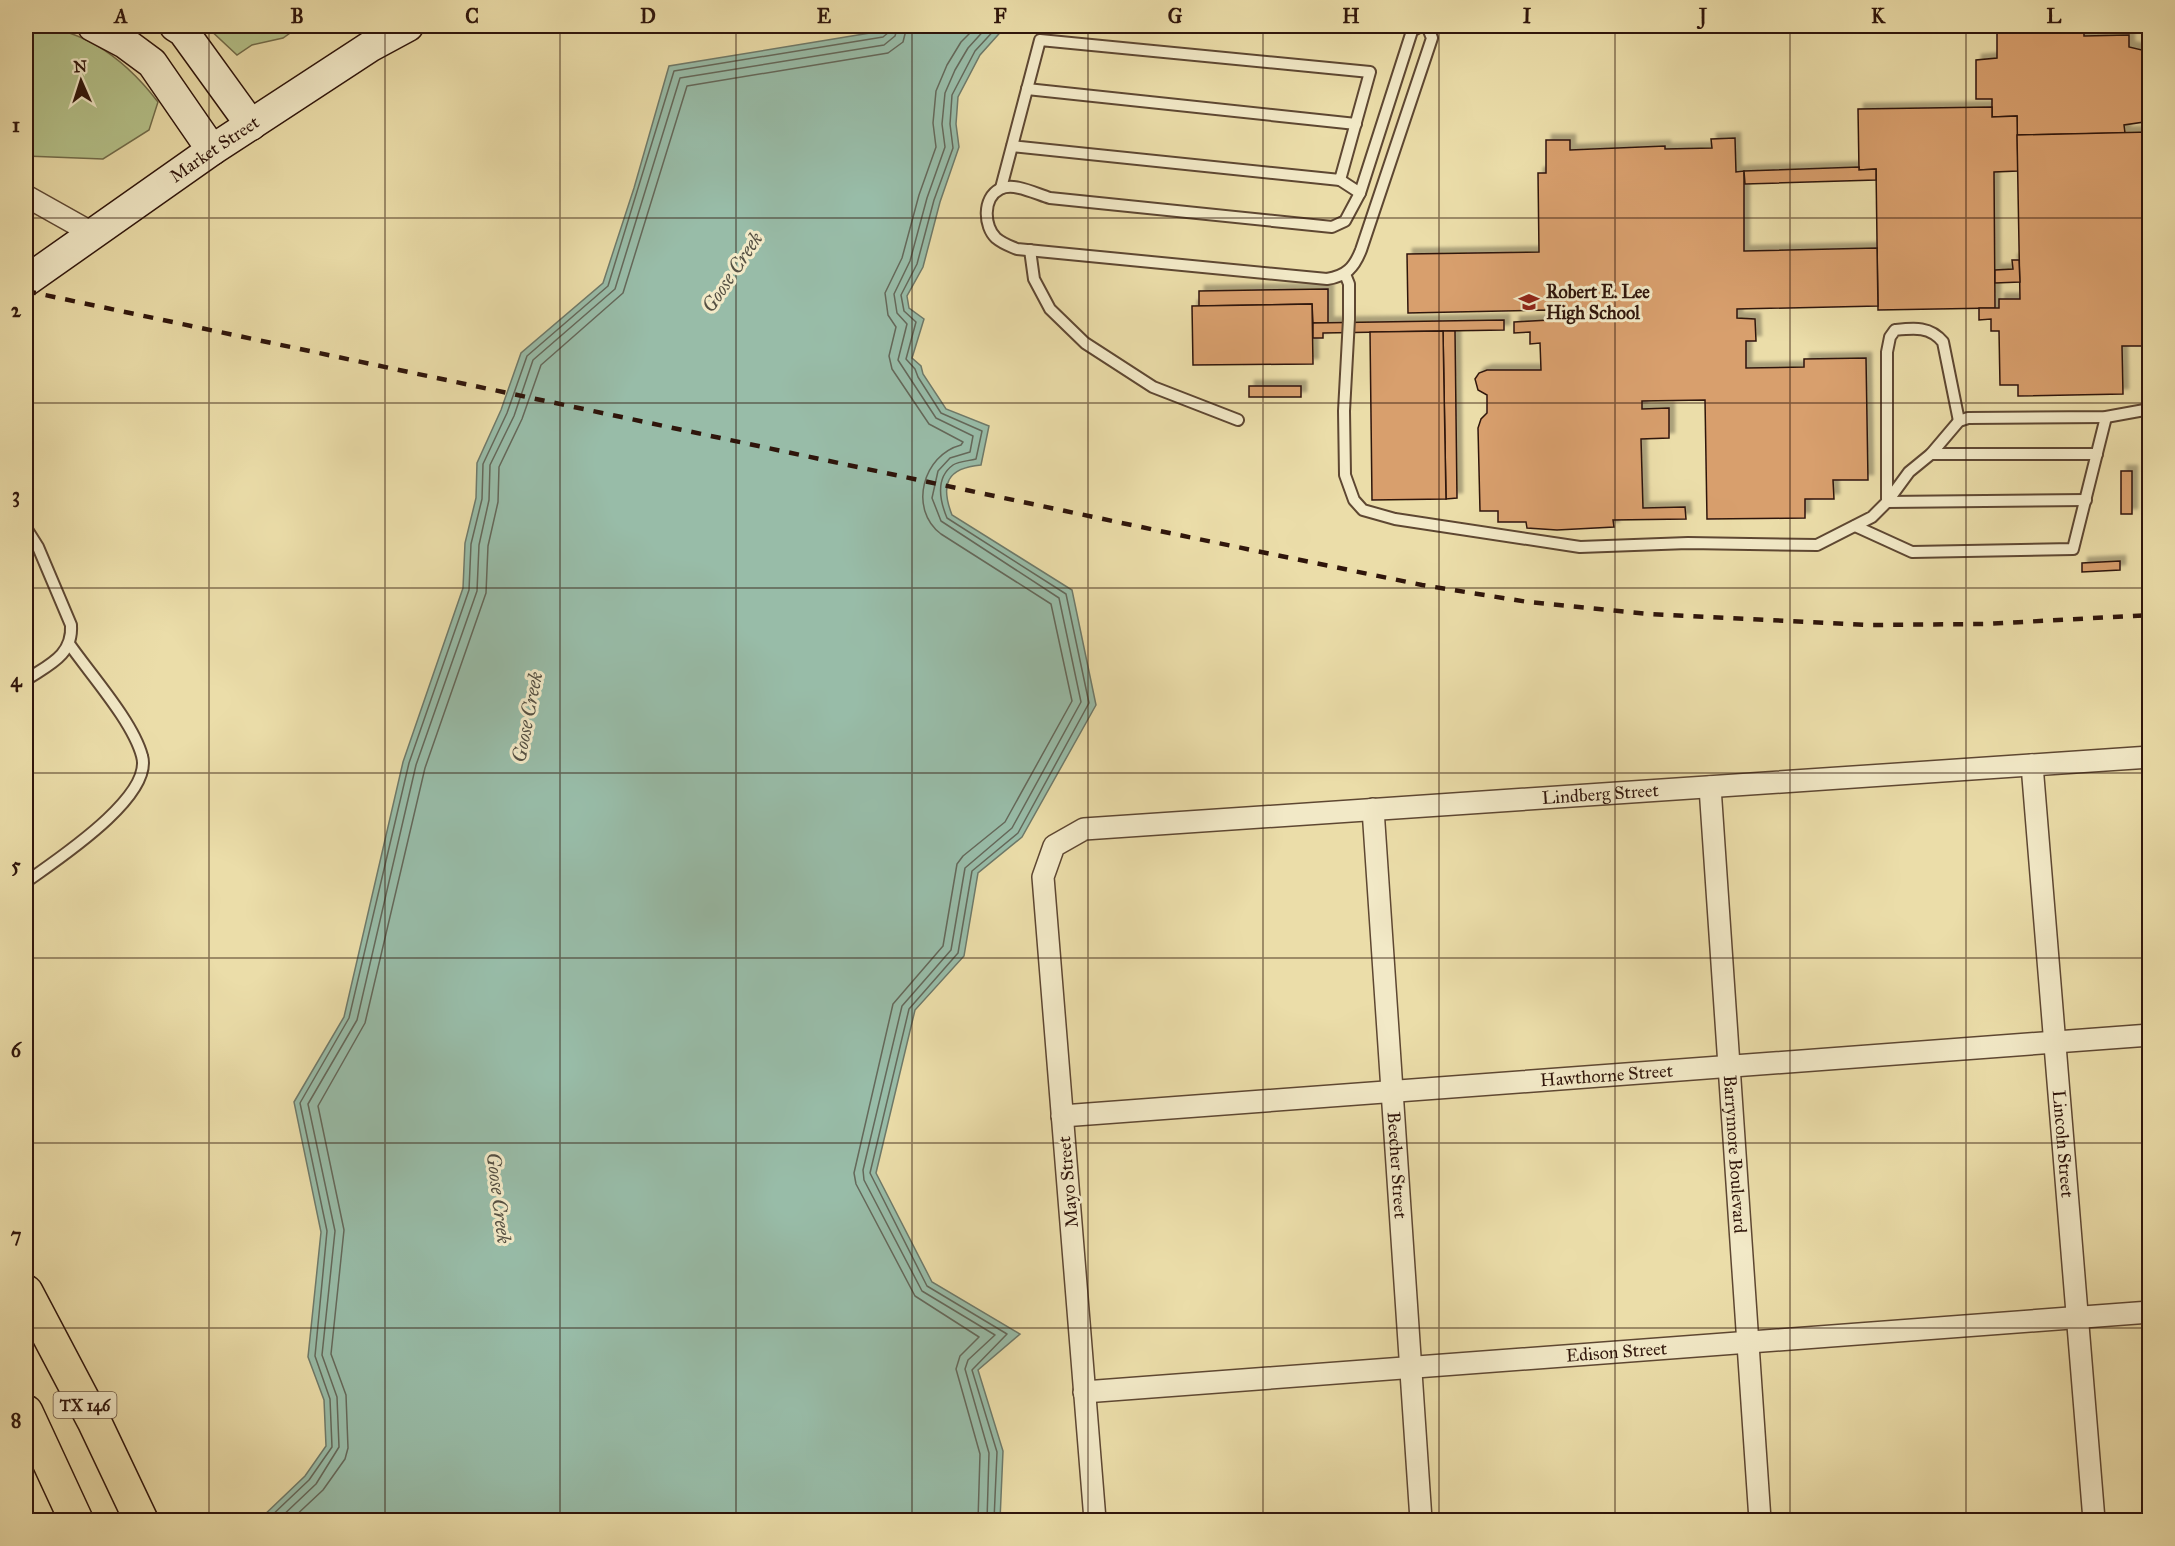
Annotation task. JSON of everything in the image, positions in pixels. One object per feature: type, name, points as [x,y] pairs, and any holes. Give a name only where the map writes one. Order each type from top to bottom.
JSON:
[{"type":"highway","name":"TX 146","points":[[26,1292],[94,1422],[141,1521]]},
{"type":"highway","name":"TX 146","points":[[26,1412],[76,1521]]},
{"type":"main road","points":[[93,26],[125,43],[152,63],[212,150]]},
{"type":"main road","points":[[175,26],[201,55],[251,125]]},
{"type":"main road","name":"Market Street","points":[[26,281],[212,150],[371,46],[408,26]]},
{"type":"street","points":[[26,196],[93,233]]},
{"type":"street","name":"Lindberg Street","points":[[1054,846],[1084,829],[2150,757]]},
{"type":"street","name":"Lincoln Street","points":[[2032,765],[2094,1521]]},
{"type":"street","name":"Barrymore Boulevard","points":[[1710,787],[1750,1342],[1760,1521]]},
{"type":"street","name":"Beecher Street","points":[[1373,809],[1421,1521]]},
{"type":"street","name":"Mayo Street","points":[[1054,846],[1043,877],[1095,1521]]},
{"type":"street","name":"Hawthorne Street","points":[[1062,1116],[2150,1035]]},
{"type":"street","name":"Edison Street","points":[[1084,1392],[2150,1312]]},
{"type":"lane","points":[[1001,188],[1026,190],[1050,198],[1332,227],[1345,221],[1360,193],[1384,126],[1412,31],[1421,26]]},
{"type":"lane","points":[[1340,180],[1370,72],[1040,40],[1001,188],[992,196],[987,209],[987,224],[994,237],[1005,245],[1030,250],[1327,279],[1345,274],[1356,264],[1402,131],[1432,38],[1427,26]]},
{"type":"lane","points":[[1027,89],[1356,124]]},
{"type":"lane","points":[[1012,146],[1340,180],[1360,193]]},
{"type":"lane","points":[[1030,250],[1034,279],[1050,309],[1085,344],[1153,387],[1238,420]]},
{"type":"lane","points":[[1345,274],[1349,284],[1349,319],[1343,458],[1348,487],[1363,510],[1395,519],[1580,546],[1688,543],[1817,545],[1872,517],[1887,502],[1909,472],[1931,454],[1959,421],[1968,418],[2106,417],[2150,409]]},
{"type":"lane","points":[[1887,502],[1887,351],[1890,337],[1895,330],[1924,328],[1936,333],[1943,342],[1959,421]]},
{"type":"lane","points":[[1855,526],[1912,552],[2073,549],[2106,417]]},
{"type":"lane","points":[[1931,454],[2097,454]]},
{"type":"lane","points":[[1887,502],[2086,500]]},
{"type":"lane","points":[[26,528],[38,547],[71,625],[70,645],[66,652],[26,680]]},
{"type":"lane","points":[[26,882],[106,822],[142,778],[143,759],[135,737],[70,645]]},
{"type":"green space","points":[[26,26],[65,32],[100,48],[116,59],[145,86],[158,102],[149,130],[103,159],[26,156]]},
{"type":"green space","points":[[206,26],[300,26],[283,38],[252,45],[237,55]]},
{"type":"water","name":"Goose Creek","points":[[887,26],[1006,26],[980,55],[958,97],[956,124],[959,147],[940,202],[923,267],[907,296],[909,308],[924,319],[912,358],[921,366],[923,374],[946,409],[989,426],[981,465],[960,470],[949,480],[947,495],[952,515],[1072,590],[1096,705],[1022,837],[978,873],[964,956],[915,1010],[876,1173],[932,1282],[1020,1334],[978,1370],[1003,1451],[1000,1520],[259,1520],[305,1476],[326,1446],[324,1400],[308,1357],[321,1232],[294,1102],[344,1017],[403,762],[463,588],[465,543],[476,498],[477,463],[501,410],[521,353],[603,283],[634,188],[669,66],[882,31]]},
{"type":"building","points":[[1997,26],[2084,26],[2084,36],[2129,35],[2129,47],[2142,50],[2144,122],[2124,125],[2125,133],[2017,135],[2017,116],[1992,117],[1992,99],[1976,99],[1976,60],[1997,58]]},
{"type":"building","points":[[1992,107],[1992,117],[2017,116],[2018,171],[1994,172],[1995,308],[1878,310],[1876,169],[1859,170],[1858,109]]},
{"type":"building","points":[[2150,132],[2150,341],[2146,341],[2146,346],[2122,346],[2123,394],[2018,396],[2018,385],[2000,385],[1999,331],[1991,331],[1991,319],[1979,320],[1979,308],[1999,308],[1999,299],[2020,299],[2017,135]]},
{"type":"building","points":[[1735,138],[1736,172],[1744,171],[1744,251],[1877,248],[1878,306],[1737,309],[1737,318],[1755,319],[1756,341],[1746,341],[1746,368],[1804,367],[1804,359],[1866,358],[1868,480],[1833,480],[1834,499],[1805,499],[1805,518],[1707,519],[1705,400],[1642,401],[1642,409],[1669,408],[1669,438],[1641,439],[1643,508],[1685,507],[1686,519],[1613,520],[1614,527],[1557,530],[1527,528],[1526,522],[1498,522],[1498,511],[1480,511],[1478,428],[1481,419],[1487,413],[1487,395],[1478,390],[1475,379],[1479,373],[1487,370],[1541,370],[1540,343],[1530,344],[1530,332],[1514,333],[1514,322],[1549,320],[1549,310],[1408,313],[1407,254],[1539,252],[1538,173],[1546,173],[1546,140],[1570,140],[1570,150],[1665,146],[1665,149],[1712,148],[1711,139]]},
{"type":"building","points":[[1859,167],[1859,170],[1876,169],[1876,180],[1745,184],[1744,171]]},
{"type":"building","points":[[2012,260],[2019,260],[2020,282],[1995,283],[1995,270],[2013,269]]},
{"type":"building","points":[[1328,289],[1328,323],[1313,323],[1312,304],[1199,306],[1199,291]]},
{"type":"building","points":[[1312,304],[1313,364],[1193,365],[1192,306]]},
{"type":"building","points":[[1504,320],[1504,330],[1323,333],[1323,338],[1313,338],[1313,323]]},
{"type":"building","points":[[1443,331],[1455,331],[1457,498],[1446,499]]},
{"type":"building","points":[[1443,331],[1446,499],[1372,500],[1370,332]]},
{"type":"building","points":[[1249,386],[1301,386],[1301,397],[1249,397]]},
{"type":"building","points":[[2121,471],[2132,471],[2132,514],[2121,514]]},
{"type":"building","points":[[2120,561],[2120,570],[2082,572],[2082,563]]},
{"type":"railway","points":[[26,291],[1174,534],[1422,585],[1528,602],[1648,614],[1870,625],[1985,624],[2150,615]]},
{"type":"place","name":"Robert E. Lee High School","points":[[1529,302]]}]
